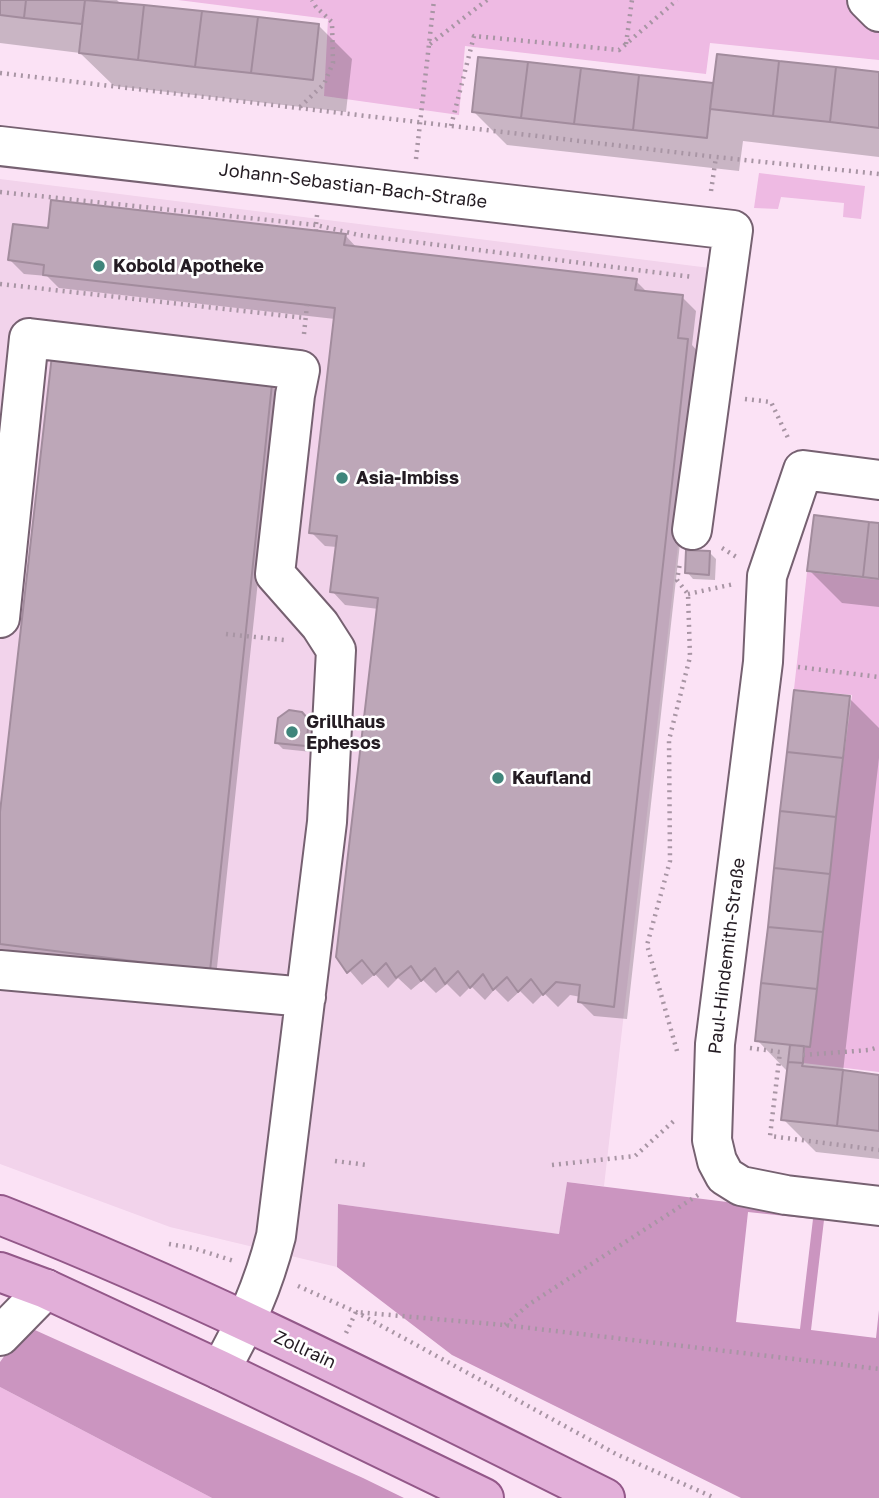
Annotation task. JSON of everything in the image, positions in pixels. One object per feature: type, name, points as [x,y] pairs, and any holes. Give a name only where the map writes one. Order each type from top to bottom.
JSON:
[{"type":"main road","name":"Zollrain","points":[[0,1215],[81,1247],[247,1322],[605,1498]]},
{"type":"main road","points":[[0,1272],[46,1289],[220,1370],[484,1498]]},
{"type":"street","points":[[867,0],[879,12]]},
{"type":"street","name":"Johann-Sebastian-Bach-Straße","points":[[0,146],[720,228]]},
{"type":"street","points":[[692,530],[726,282],[720,228]]},
{"type":"street","points":[[0,618],[29,338],[300,370],[275,574],[320,625],[336,650],[327,822],[276,1236],[266,1274],[247,1322],[220,1370]]},
{"type":"street","points":[[803,470],[879,480]]},
{"type":"street","name":"Paul-Hindemith-Straße","points":[[725,1176],[717,1161],[712,1140],[715,1044],[763,662],[767,576],[803,470]]},
{"type":"street","points":[[0,970],[306,997]]},
{"type":"street","points":[[725,1176],[741,1186],[761,1191],[879,1206]]},
{"type":"street","points":[[0,1336],[46,1289]]},
{"type":"path","points":[[300,108],[324,84],[333,63],[332,22],[312,0]]},
{"type":"path","points":[[421,122],[434,0]]},
{"type":"path","points":[[430,44],[487,0]]},
{"type":"path","points":[[625,45],[632,0]]},
{"type":"path","points":[[452,126],[474,36],[619,50],[677,0]]},
{"type":"path","points":[[0,73],[879,174]]},
{"type":"path","points":[[716,157],[720,228]]},
{"type":"path","points":[[0,192],[316,227],[359,235],[726,282]]},
{"type":"path","points":[[0,284],[306,317],[307,305]]},
{"type":"path","points":[[710,396],[771,402],[803,470]]},
{"type":"path","points":[[678,1054],[647,944],[670,860],[669,740],[690,657],[688,594],[677,580],[685,536],[692,530],[767,576]]},
{"type":"path","points":[[688,594],[767,576]]},
{"type":"path","points":[[226,634],[287,641]]},
{"type":"path","points":[[763,662],[879,677]]},
{"type":"path","points":[[715,1044],[788,1053]]},
{"type":"path","points":[[803,1055],[879,1047]]},
{"type":"path","points":[[780,1052],[770,1136],[879,1150]]},
{"type":"path","points":[[552,1165],[635,1156],[676,1120],[676,1106]]},
{"type":"path","points":[[335,1161],[367,1165]]},
{"type":"path","points":[[504,1325],[528,1305],[725,1176]]},
{"type":"path","points":[[160,1243],[208,1251],[312,1291],[356,1312],[616,1454],[715,1498]]},
{"type":"path","points":[[356,1312],[504,1325],[879,1369]]},
{"type":"shaded area","points":[[178,0],[879,0],[879,60],[710,43],[706,74],[465,46],[459,115],[324,96],[328,19]]},
{"type":"shaded area","points":[[759,173],[865,186],[861,219],[843,217],[844,203],[781,197],[778,209],[754,208]]},
{"type":"shaded area","points":[[0,179],[710,268],[604,1186],[567,1182],[559,1234],[338,1204],[337,1267],[170,1227],[0,1164]]},
{"type":"shaded area","points":[[807,572],[879,580],[879,1072],[803,1063],[852,695],[794,689]]},
{"type":"shaded area","points":[[567,1182],[879,1221],[879,1226],[824,1220],[811,1330],[876,1338],[879,1310],[879,1498],[741,1498],[452,1355],[337,1267],[338,1204],[559,1234]],"holes":[[[748,1212],[813,1219],[800,1329],[736,1322]]]},
{"type":"shaded area","points":[[26,1326],[404,1498],[212,1498],[0,1387],[0,1362]]},
{"type":"shaded area","points":[[0,1387],[212,1498],[0,1498]]},
{"type":"building","points":[[0,0],[26,0],[24,18],[0,15]]},
{"type":"building","points":[[26,0],[85,0],[82,24],[24,18]]},
{"type":"building","points":[[85,0],[144,5],[138,60],[79,53]]},
{"type":"building","points":[[144,5],[202,11],[195,67],[138,60]]},
{"type":"building","points":[[202,11],[258,17],[251,73],[195,67]]},
{"type":"building","points":[[258,17],[319,24],[313,80],[251,73]]},
{"type":"building","points":[[717,54],[779,61],[773,116],[710,109]]},
{"type":"building","points":[[478,57],[528,62],[521,118],[472,112]]},
{"type":"building","points":[[779,61],[836,67],[830,122],[773,116]]},
{"type":"building","points":[[528,62],[581,68],[574,124],[521,118]]},
{"type":"building","points":[[836,67],[879,72],[879,128],[830,122]]},
{"type":"building","points":[[581,68],[639,75],[633,130],[574,124]]},
{"type":"building","points":[[639,75],[713,83],[707,138],[633,130]]},
{"type":"building","name":"Kaufland","points":[[51,200],[346,234],[344,245],[637,279],[635,290],[683,295],[678,338],[688,339],[614,1007],[578,1002],[580,985],[556,982],[543,995],[531,979],[518,992],[507,977],[493,990],[483,974],[470,988],[458,971],[445,984],[435,968],[421,981],[411,966],[396,978],[386,963],[374,975],[362,960],[347,973],[336,957],[378,598],[330,592],[337,536],[309,533],[335,308],[43,275],[44,265],[8,260],[13,224],[48,228]]},
{"type":"building","points":[[52,355],[272,384],[210,971],[0,944],[0,812]]},
{"type":"building","points":[[814,515],[869,522],[863,577],[807,571]]},
{"type":"building","points":[[869,522],[879,523],[879,579],[863,577]]},
{"type":"building","points":[[686,550],[710,551],[709,575],[685,573]]},
{"type":"building","points":[[794,690],[850,696],[843,758],[787,752]]},
{"type":"building","name":"Grillhaus Ephesos","points":[[289,710],[302,712],[309,720],[306,746],[275,743],[278,718]]},
{"type":"building","points":[[787,752],[843,758],[836,817],[780,811]]},
{"type":"building","points":[[780,811],[836,817],[830,874],[774,868]]},
{"type":"building","points":[[774,868],[830,874],[823,932],[768,927]]},
{"type":"building","points":[[768,927],[823,932],[817,989],[761,983]]},
{"type":"building","points":[[761,983],[817,989],[810,1047],[755,1041]]},
{"type":"building","points":[[790,1045],[804,1046],[803,1063],[788,1062]]},
{"type":"building","points":[[788,1062],[843,1070],[837,1126],[781,1120]]},
{"type":"building","points":[[843,1070],[879,1075],[879,1131],[837,1126]]},
{"type":"place","name":"Kobold Apotheke","points":[[99,266]]},
{"type":"place","name":"Asia-Imbiss","points":[[342,478]]},
{"type":"place","name":"Grillhaus Ephesos","points":[[292,732]]},
{"type":"place","name":"Kaufland","points":[[498,778]]}]
